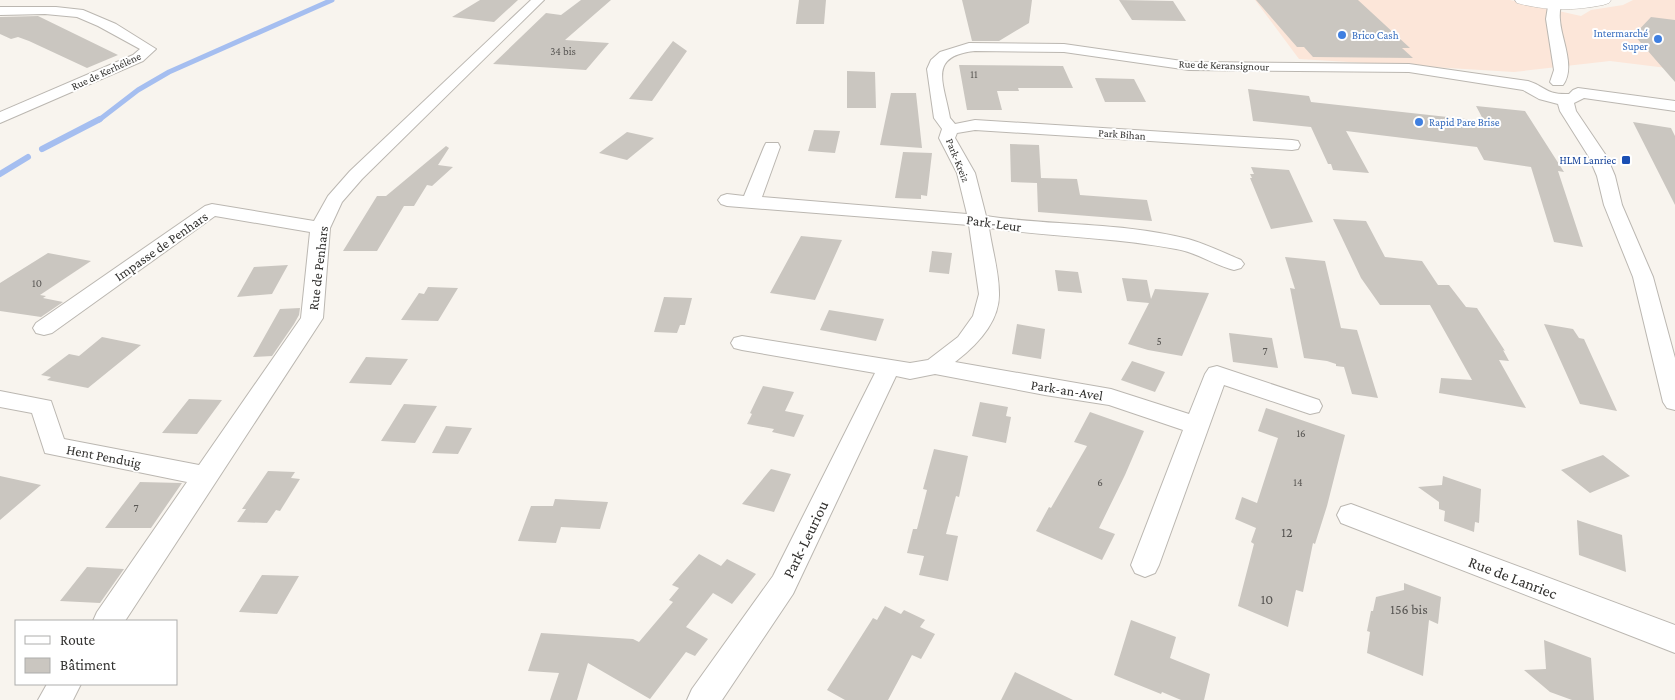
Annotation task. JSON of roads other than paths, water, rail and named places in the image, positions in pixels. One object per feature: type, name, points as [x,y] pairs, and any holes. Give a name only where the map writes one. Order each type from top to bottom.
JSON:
[{"type":"main road","points":[[1523,0],[1574,6],[1601,0]]},
{"type":"street","name":"Rue de Penhars","points":[[109,620],[312,318],[320,228],[334,200],[356,175],[538,0]]},
{"type":"street","points":[[1555,3],[1553,19],[1561,69],[1558,82]]},
{"type":"street","name":"Rue de Kerhélène","points":[[0,11],[64,12],[87,16],[149,49],[138,58],[0,118]]},
{"type":"street","name":"Rue de Keransignour","points":[[952,129],[945,124],[942,118],[934,69],[935,63],[946,54],[975,47],[1064,48],[1189,66],[1409,68],[1528,86]]},
{"type":"street","points":[[1675,106],[1571,96],[1543,95],[1528,86],[1528,83],[1537,80],[1558,82],[1573,88],[1571,96],[1568,111],[1598,157],[1606,176],[1613,205],[1643,277],[1675,402]]},
{"type":"street","name":"Park Bihan","points":[[952,129],[975,125],[1292,145]]},
{"type":"street","name":"Park-Kreiz","points":[[952,129],[948,132],[947,138],[966,173],[978,221]]},
{"type":"street","points":[[751,202],[772,147]]},
{"type":"street","name":"Park-Leur","points":[[727,200],[1153,238],[1184,244],[1234,264]]},
{"type":"street","name":"Impasse de Penhars","points":[[44,328],[212,210],[320,228]]},
{"type":"street","points":[[742,343],[889,368],[910,370],[935,366],[966,342],[984,317],[989,294],[978,221]]},
{"type":"street","name":"Park-an-Avel","points":[[935,366],[1045,387],[1111,397],[1196,426]]},
{"type":"street","name":"Park-Leuriou","points":[[704,700],[783,585],[889,368]]},
{"type":"street","points":[[1145,565],[1216,374],[1310,406]]},
{"type":"street","name":"Hent Penduig","points":[[0,399],[42,407],[54,446],[206,476]]},
{"type":"street","name":"Rue de Lanriec","points":[[1351,515],[1675,639]]},
{"type":"street","points":[[54,700],[64,685]]},
{"type":"waterway","points":[[99,120],[138,90],[169,72],[332,0]]},
{"type":"waterway","points":[[42,149],[100,119]]},
{"type":"waterway","points":[[0,174],[28,157]]},
{"type":"place","name":"Brico Cash","points":[[1342,35]]},
{"type":"place","name":"Intermarché Super","points":[[1658,39]]},
{"type":"place","name":"Rapid Pare Brise","points":[[1419,122]]},
{"type":"place","name":"HLM Lanriec","points":[[1626,160]]}]
